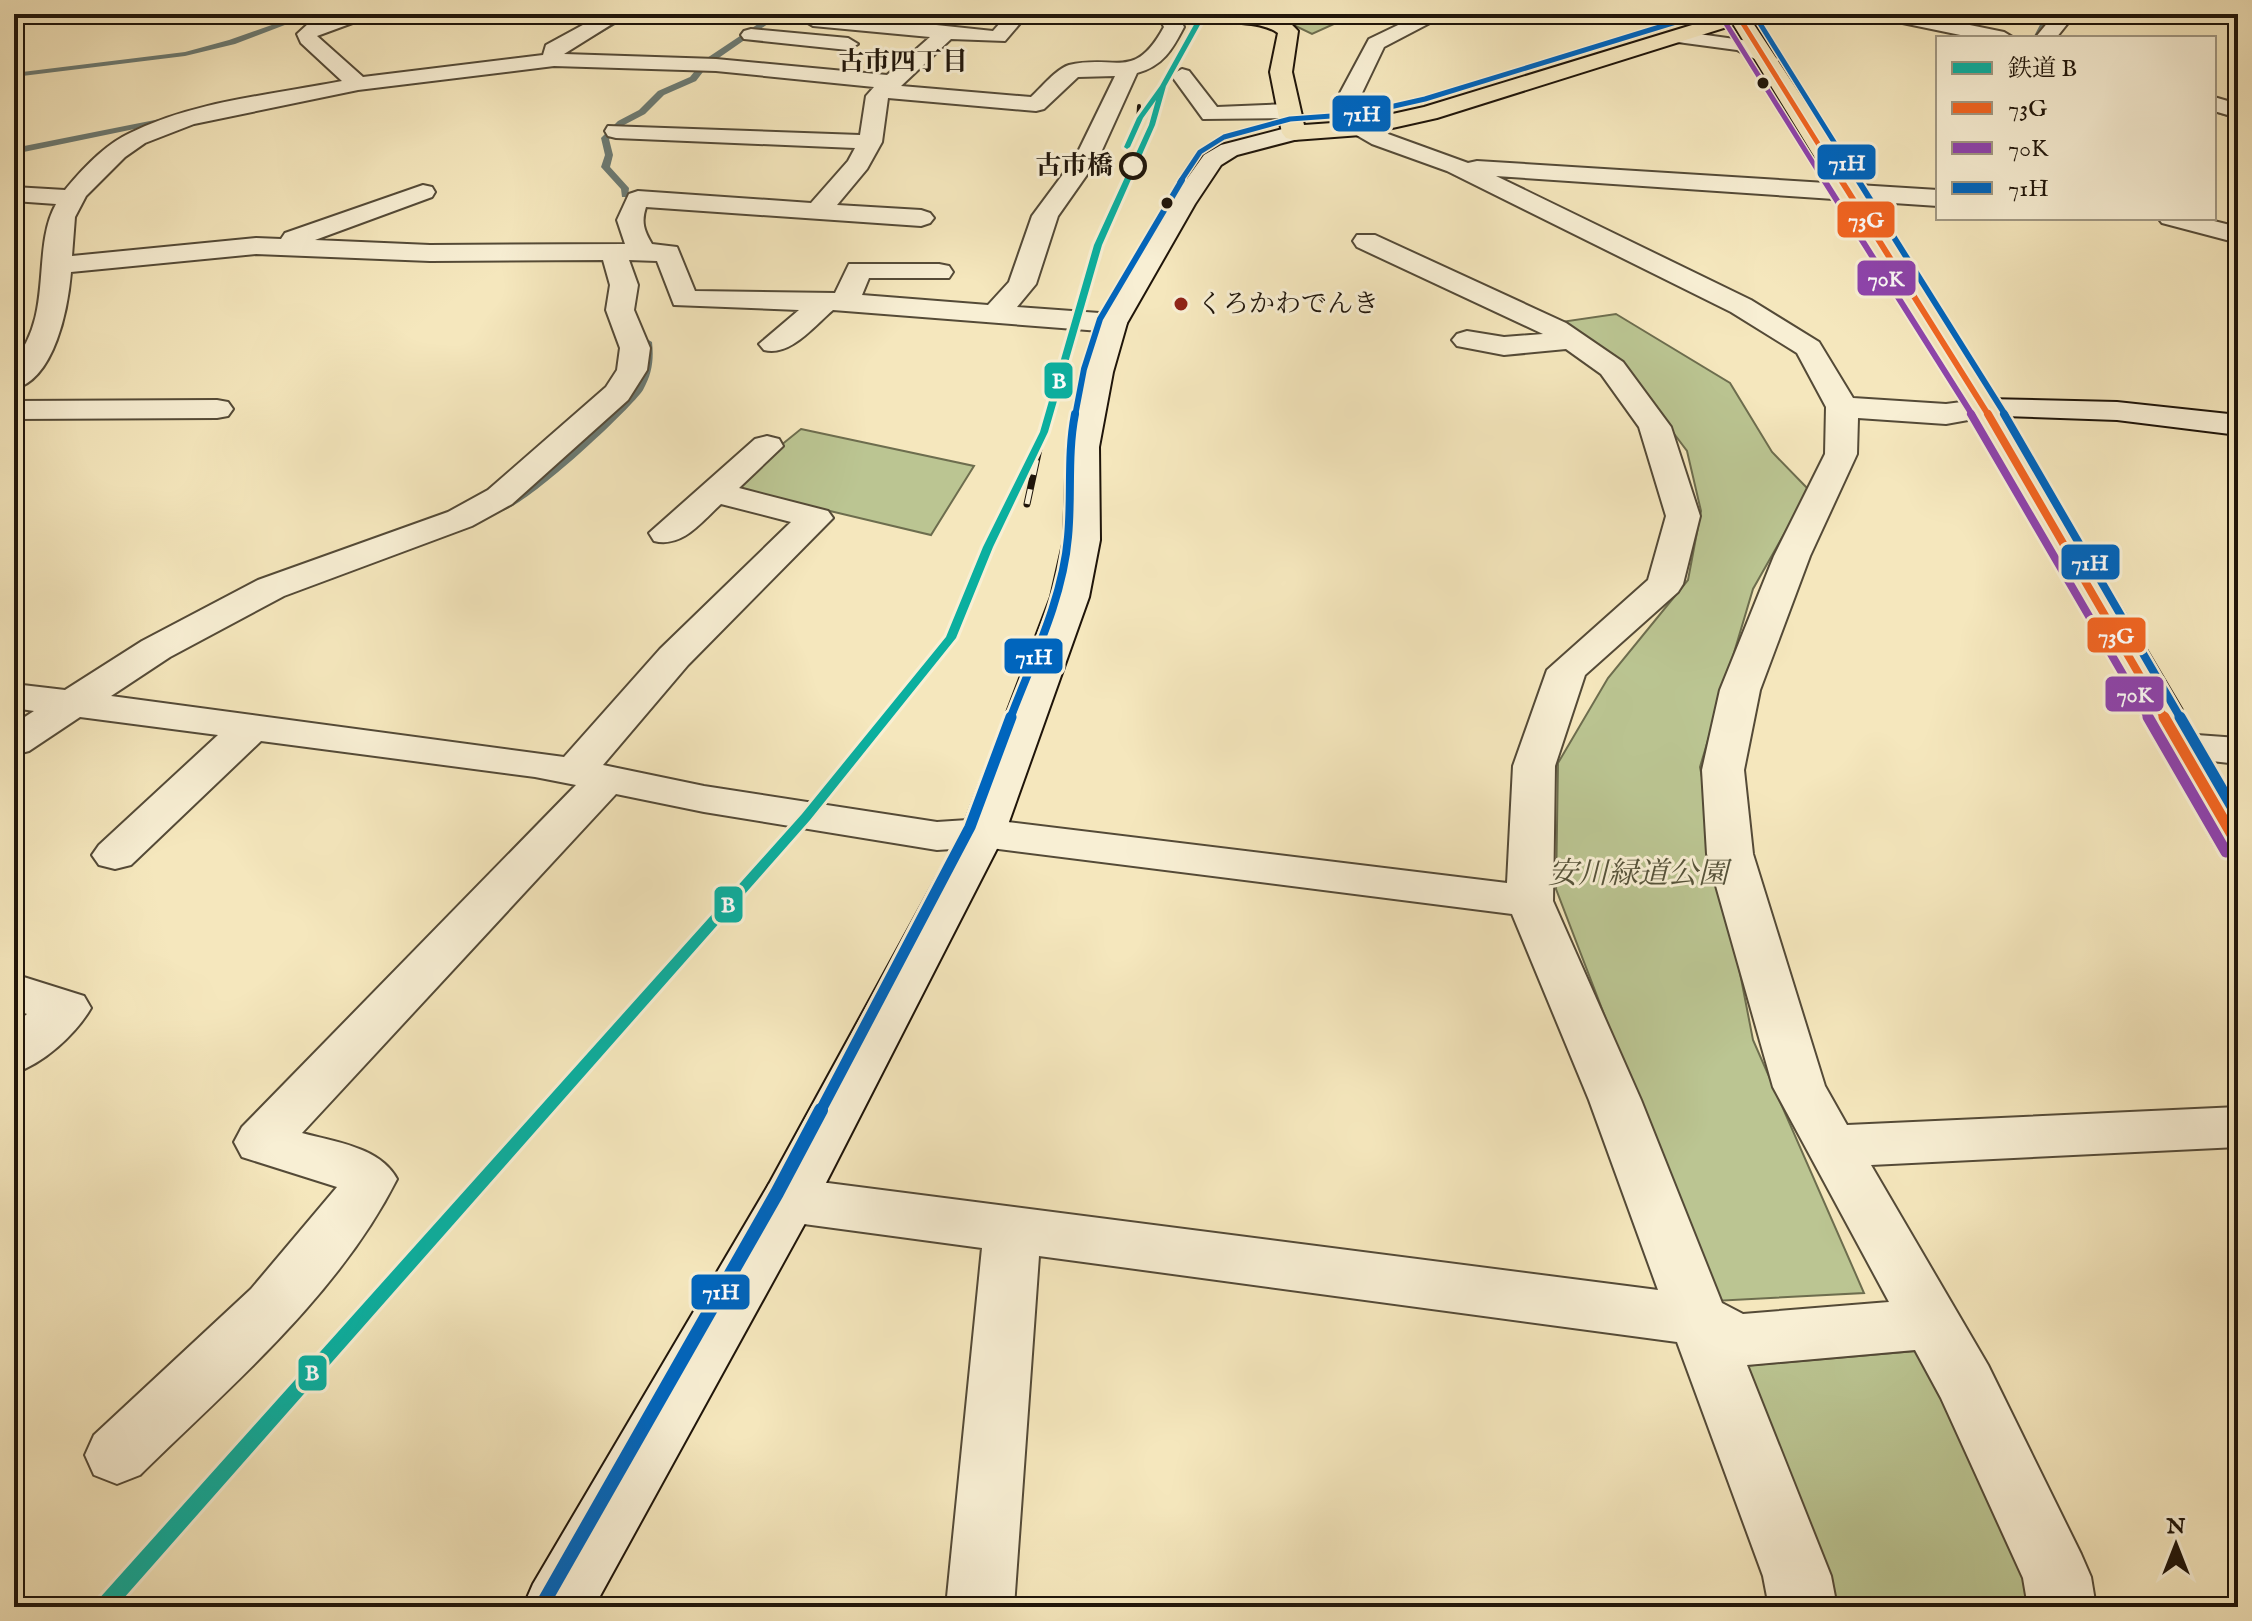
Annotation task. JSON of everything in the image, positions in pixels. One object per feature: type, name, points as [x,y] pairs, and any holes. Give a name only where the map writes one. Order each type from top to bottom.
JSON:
[{"type":"main road","points":[[1219,14],[1264,18],[1281,24],[1288,31],[1281,72],[1291,122],[1361,128],[1429,113],[1742,15],[1985,408],[2238,845]]},
{"type":"street","points":[[14,20],[35,14]]},
{"type":"street","points":[[358,84],[308,39],[307,34],[316,27],[359,14]]},
{"type":"street","points":[[554,60],[553,49],[618,14]]},
{"type":"street","points":[[822,14],[813,20],[998,37],[1018,14]]},
{"type":"street","points":[[700,79],[884,90],[1036,104],[1072,71],[1128,67],[1150,62],[1174,27],[1171,21],[1173,14]]},
{"type":"street","points":[[1437,14],[1376,43],[1351,93],[1352,117],[1361,128],[1380,139],[1455,166],[1741,306],[1809,348],[1842,407],[1841,454],[1792,556],[1740,690],[1723,770],[1730,854],[1799,1087],[1966,1384],[2057,1577],[2062,1607]]},
{"type":"street","points":[[1888,14],[1964,34],[1984,36]]},
{"type":"street","points":[[2047,36],[2061,19],[2072,14]]},
{"type":"street","points":[[302,16],[332,21]]},
{"type":"street","points":[[818,211],[859,164],[871,136],[884,90],[947,32]]},
{"type":"street","points":[[751,35],[925,50]]},
{"type":"street","points":[[1677,37],[1742,45],[1769,60]]},
{"type":"street","points":[[14,380],[43,345],[58,265],[62,217],[72,198],[117,152],[137,138],[188,118],[358,84],[554,60],[716,65],[884,90]]},
{"type":"street","points":[[993,316],[1022,284],[1045,216],[1086,159],[1124,83],[1128,67]]},
{"type":"street","points":[[1182,75],[1211,114],[1291,122]]},
{"type":"street","points":[[2216,105],[2238,111]]},
{"type":"street","points":[[687,112],[871,136]]},
{"type":"street","points":[[557,1607],[789,1200],[983,833],[1070,597],[1082,540],[1083,447],[1098,372],[1113,323],[1182,204],[1212,160],[1291,122]]},
{"type":"street","points":[[616,131],[871,136]]},
{"type":"street","points":[[1455,166],[1936,198]]},
{"type":"street","points":[[759,183],[837,189]]},
{"type":"street","points":[[280,246],[303,234],[423,192]]},
{"type":"street","points":[[14,194],[72,198]]},
{"type":"street","points":[[14,742],[156,649],[271,588],[460,519],[500,497],[617,393],[632,370],[635,348],[620,310],[629,217],[638,199],[921,218]]},
{"type":"street","points":[[2179,220],[2238,235]]},
{"type":"street","points":[[1366,241],[1556,329],[1612,368],[1655,427],[1683,516],[1665,584],[1567,670],[1534,766],[1530,901],[1615,1100],[1797,1576],[1803,1607]]},
{"type":"street","points":[[58,265],[106,258],[280,246],[430,253],[668,253],[684,299],[836,302],[1113,323]]},
{"type":"street","points":[[774,344],[836,302],[859,270],[939,272]]},
{"type":"street","points":[[1467,340],[1504,346],[1572,340]]},
{"type":"street","points":[[1842,407],[1946,414],[1985,408],[2117,411],[2238,425]]},
{"type":"street","points":[[14,410],[217,409]]},
{"type":"street","points":[[667,533],[767,446]]},
{"type":"street","points":[[117,1455],[272,1306],[355,1206],[369,1179],[347,1167],[261,1142],[591,775],[674,657],[816,518],[713,492]]},
{"type":"street","points":[[14,696],[591,775],[704,799],[937,836],[983,833],[1530,901]]},
{"type":"street","points":[[115,855],[251,727]]},
{"type":"street","points":[[2183,747],[2238,751]]},
{"type":"street","points":[[14,991],[66,1008],[14,1054]]},
{"type":"street","points":[[1832,1146],[2238,1127]]},
{"type":"street","points":[[789,1200],[1700,1320],[1737,1340],[1932,1323]]},
{"type":"street","points":[[980,1607],[1012,1230]]},
{"type":"green space","points":[[1292,14],[1356,14],[1312,34],[1281,19]]},
{"type":"green space","name":"安川緑道公園","points":[[1616,314],[1730,383],[1772,452],[1809,490],[1753,589],[1700,767],[1753,1040],[1864,1293],[1714,1301],[1556,889],[1558,763],[1608,678],[1688,580],[1701,511],[1687,451],[1625,369],[1554,323]]},
{"type":"green space","points":[[801,429],[974,466],[931,535],[729,487]]},
{"type":"green space","points":[[1916,1351],[2037,1584],[2039,1607],[1831,1607],[1743,1366]]},
{"type":"waterway","points":[[569,48],[630,14]]},
{"type":"waterway","points":[[707,62],[778,14]]},
{"type":"waterway","points":[[2036,14],[2046,20],[2038,36]]},
{"type":"waterway","points":[[14,75],[185,54],[232,42],[307,15]]},
{"type":"waterway","points":[[625,195],[625,188],[605,167],[609,155],[605,138],[621,123],[642,112],[661,93],[693,79],[702,68]]},
{"type":"waterway","points":[[2216,111],[2238,118]]},
{"type":"waterway","points":[[14,151],[170,119]]},
{"type":"waterway","points":[[501,509],[524,495],[629,401],[645,373],[647,342]]},
{"type":"railway","points":[[1138,122],[1139,106]]},
{"type":"railway","points":[[1027,504],[1042,435]]},
{"type":"rail line","name":"B","points":[[1127,147],[1140,118],[1163,86],[1203,14]]},
{"type":"rail line","name":"B","points":[[104,1607],[806,817],[951,638],[988,547],[1044,432],[1098,245],[1152,125],[1163,86]]},
{"type":"transit line","name":"71H","points":[[545,1600],[777,1193],[970,827],[1057,593],[1068,538],[1069,444],[1084,369],[1100,319],[1170,197],[1200,152],[1224,137],[1290,119],[1359,114],[1425,99],[1702,14]]},
{"type":"transit line","name":"73G","points":[[1737,14],[1995,425],[2238,845]]},
{"type":"transit line","name":"71H","points":[[1754,14],[2007,418],[2238,817]]},
{"type":"transit line","name":"70K","points":[[1725,22],[1983,432],[2226,852]]},
{"type":"place","name":"古市橋","points":[[1133,166]]},
{"type":"place","name":"くろかわでんき","points":[[1181,304]]},
{"type":"district","name":"古市四丁目","points":[[903,62]]}]
